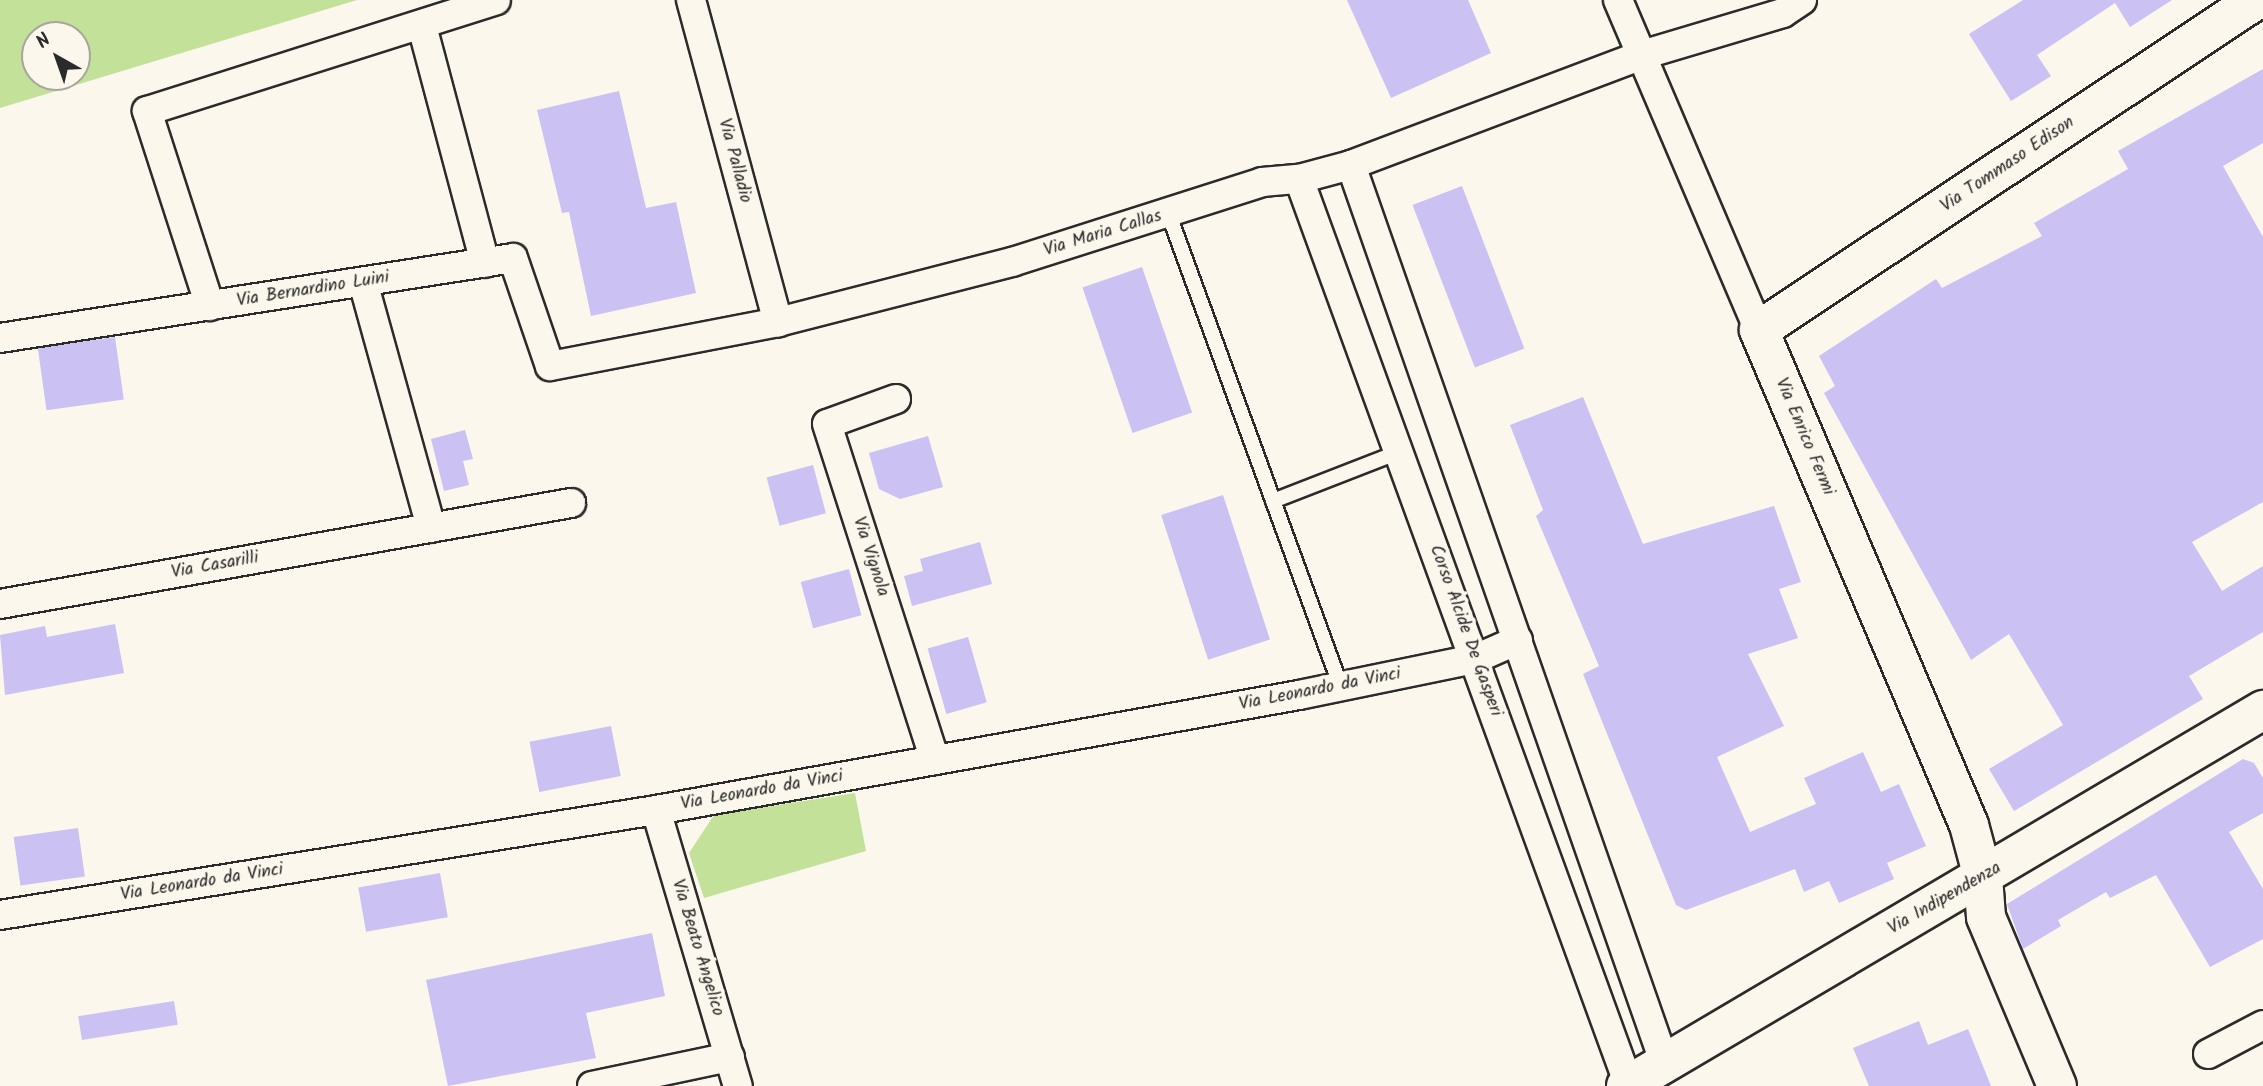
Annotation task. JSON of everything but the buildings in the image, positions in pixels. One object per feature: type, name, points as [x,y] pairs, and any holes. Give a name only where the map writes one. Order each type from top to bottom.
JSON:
[{"type":"street","points":[[210,306],[147,111],[422,26],[496,0]]},
{"type":"street","name":"Via Palladio","points":[[691,0],[778,322]]},
{"type":"street","name":"Via Enrico Fermi","points":[[1618,0],[1969,825],[1983,877],[1986,917],[1996,948],[2057,1086]]},
{"type":"street","name":"Via Maria Callas","points":[[550,366],[778,322],[1012,262],[1169,215],[1262,182],[1299,179],[1351,165],[1642,55],[1764,19],[1802,0]]},
{"type":"street","name":"Via Tommaso Edison","points":[[1759,330],[2256,0]]},
{"type":"street","points":[[422,26],[485,263]]},
{"type":"street","points":[[1351,165],[1665,1063]]},
{"type":"street","name":"Corso Alcide De Gasperi","points":[[1299,179],[1628,1085]]},
{"type":"street","name":"Via Bernardino Luini","points":[[0,338],[513,258],[550,366]]},
{"type":"street","points":[[363,282],[431,528]]},
{"type":"street","name":"Via Vignola","points":[[896,399],[827,424],[935,760]]},
{"type":"street","name":"Via Casarilli","points":[[0,604],[571,503]]},
{"type":"street","name":"Via Leonardo da Vinci","points":[[0,915],[656,810],[1341,687],[1475,659],[1518,640]]},
{"type":"street","name":"Via Indipendenza","points":[[1628,1085],[2263,710]]},
{"type":"street","name":"Via Beato Angelico","points":[[656,810],[738,1086]]},
{"type":"street","points":[[2208,1054],[2263,1025]]},
{"type":"street","points":[[592,1086],[730,1057]]},
{"type":"lane","points":[[1169,215],[1341,687]]},
{"type":"lane","points":[[1273,501],[1399,452]]},
{"type":"green space","points":[[0,0],[357,0],[91,80],[91,21],[21,21],[21,91],[56,91],[0,108]]},
{"type":"green space","points":[[855,793],[866,851],[704,898],[689,853],[714,815]]}]
